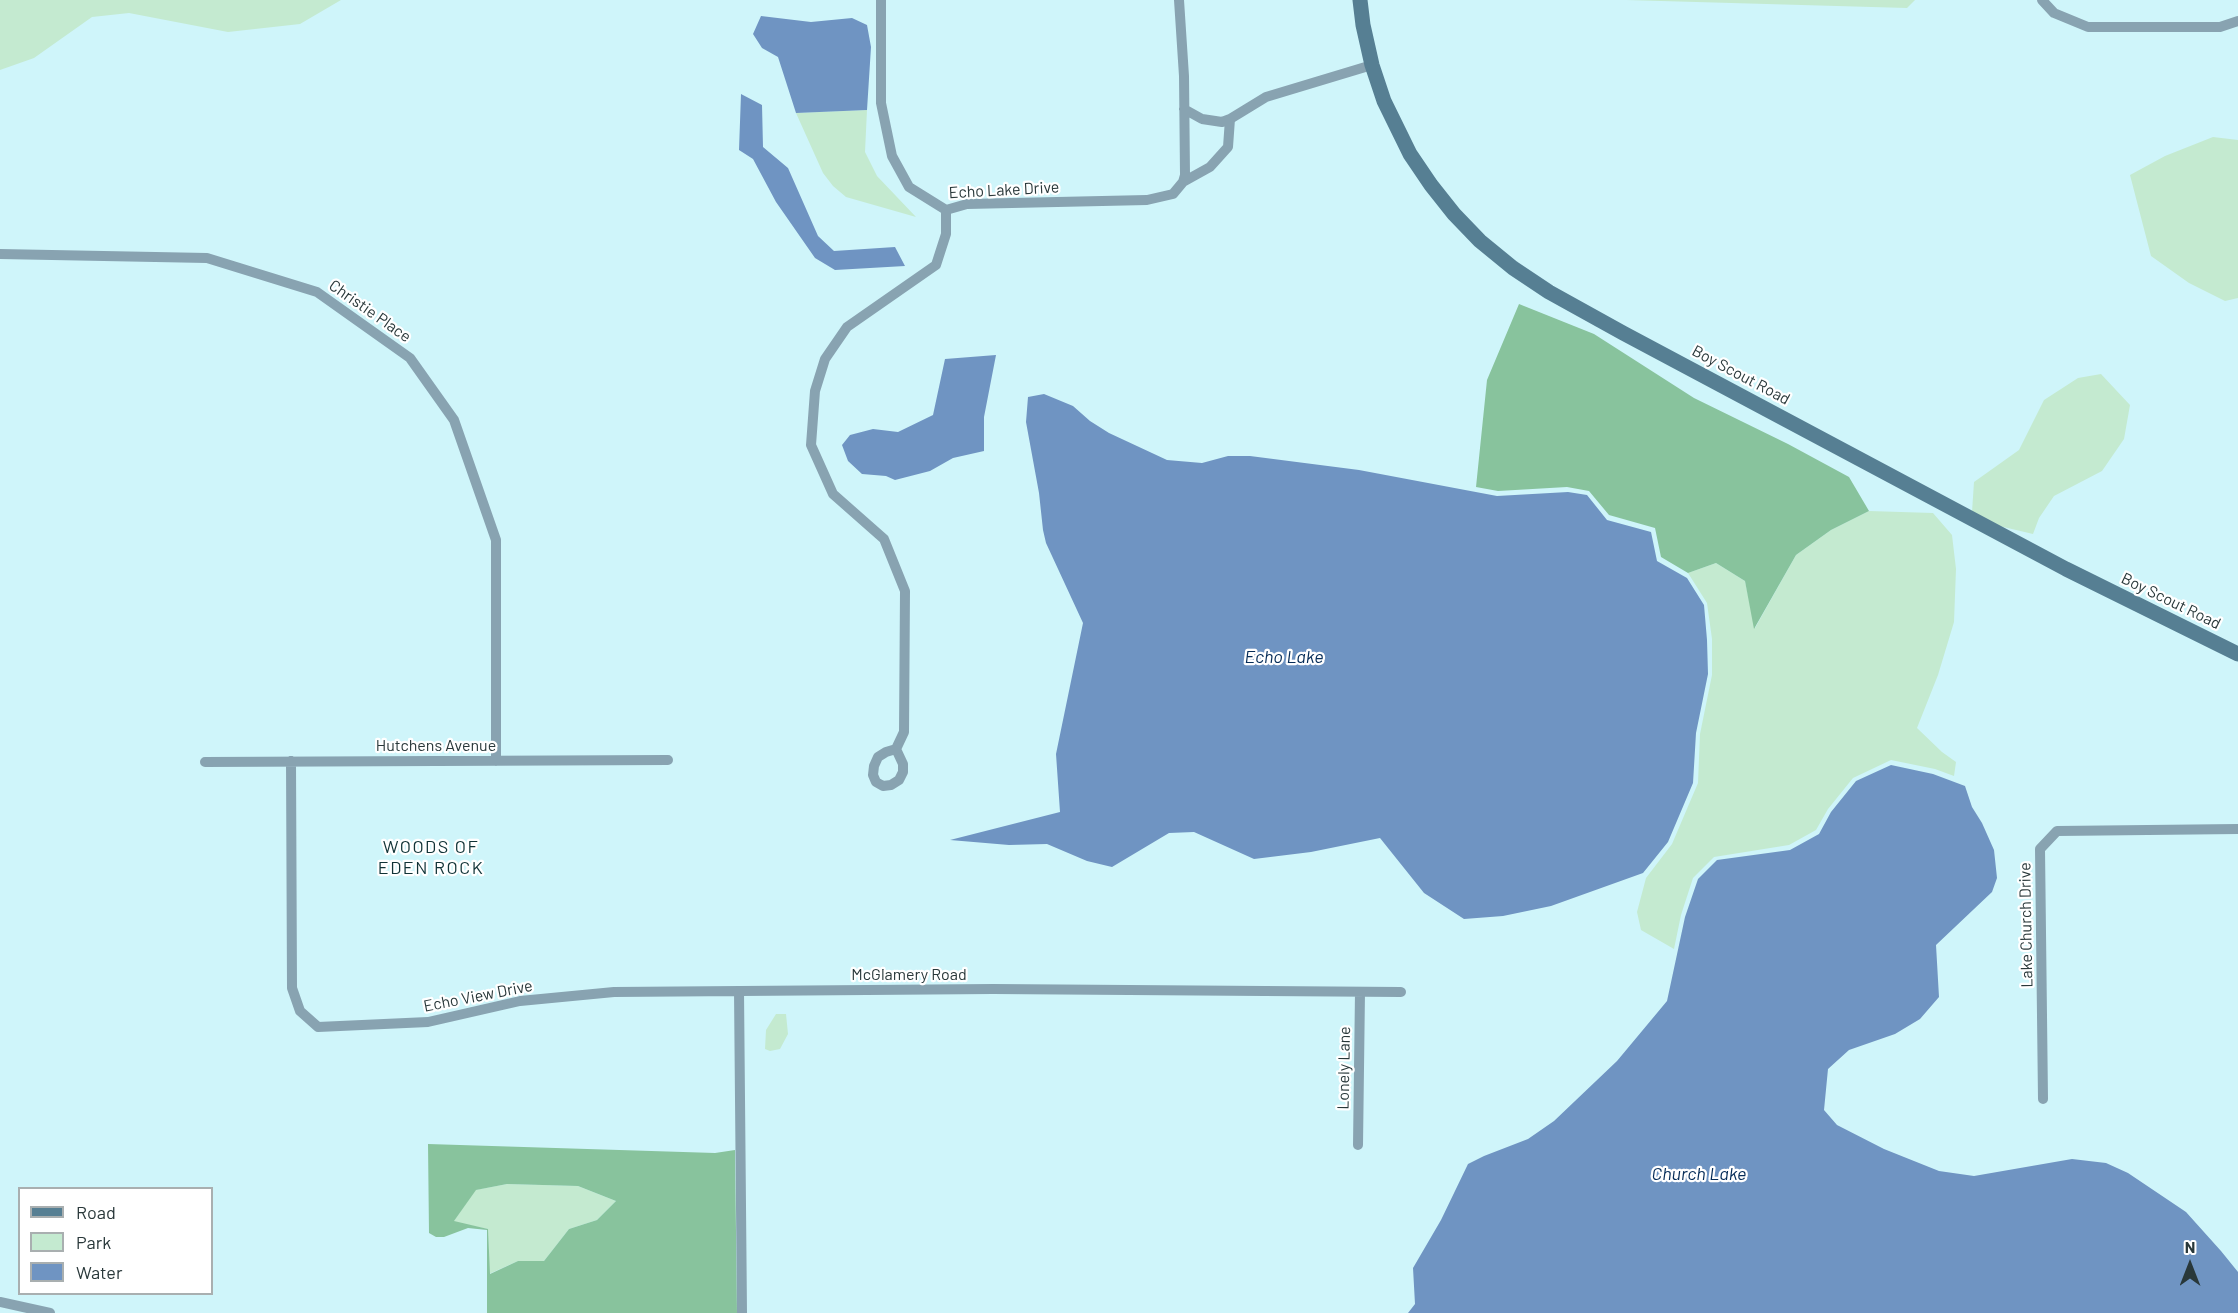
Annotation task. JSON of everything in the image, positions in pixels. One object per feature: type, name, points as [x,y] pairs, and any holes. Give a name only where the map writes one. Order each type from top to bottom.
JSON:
[{"type":"street","name":"Echo Lake Drive","points":[[881,0],[881,103],[892,156],[909,187],[946,210],[967,204],[1147,200],[1173,194],[1183,182],[1210,167],[1228,147],[1230,119]]},
{"type":"street","points":[[1179,0],[1184,109],[1183,182]]},
{"type":"street","name":"Boy Scout Road","points":[[1360,0],[1372,65],[1396,126],[1410,154],[1454,214],[1480,241],[1531,280],[1623,333],[2066,569],[2238,654]]},
{"type":"street","points":[[2042,0],[2054,13],[2088,27],[2220,27],[2238,21]]},
{"type":"street","points":[[1184,109],[1209,122],[1222,122],[1266,97],[1372,65]]},
{"type":"street","points":[[896,749],[904,732],[905,591],[884,539],[833,494],[811,445],[814,391],[825,359],[847,327],[936,265],[946,234],[946,210]]},
{"type":"street","name":"Christie Place","points":[[0,254],[207,258],[317,292],[410,358],[454,420],[496,540],[496,761]]},
{"type":"street","name":"Hutchens Avenue","points":[[205,762],[668,760]]},
{"type":"street","name":"Echo View Drive","points":[[291,761],[292,988],[300,1011],[318,1027],[428,1022],[520,1001],[614,992],[739,991]]},
{"type":"street","name":"Lake Church Drive","points":[[2043,1099],[2040,849],[2057,831],[2238,829]]},
{"type":"street","name":"McGlamery Road","points":[[739,991],[993,989],[1401,992]]},
{"type":"street","points":[[739,991],[742,1313]]},
{"type":"street","name":"Lonely Lane","points":[[1358,1145],[1360,992]]},
{"type":"street","points":[[0,1302],[50,1313]]},
{"type":"green space","points":[[0,0],[341,0],[300,24],[228,32],[129,13],[92,17],[34,58],[0,70]]},
{"type":"green space","points":[[1626,0],[1915,0],[1907,8]]},
{"type":"green space","points":[[867,110],[865,152],[877,176],[916,217],[846,197],[833,186],[823,173],[796,113]]},
{"type":"green space","points":[[2213,137],[2238,140],[2238,298],[2225,301],[2189,283],[2151,256],[2130,175],[2165,156]]},
{"type":"green space","points":[[1519,304],[1594,334],[1694,398],[1849,477],[1869,511],[1831,530],[1796,555],[1754,629],[1745,581],[1716,563],[1688,573],[1661,557],[1655,528],[1609,515],[1589,491],[1567,487],[1498,491],[1476,487],[1487,380]]},
{"type":"green space","points":[[2101,374],[2130,405],[2124,439],[2102,471],[2054,496],[2039,518],[2033,534],[1995,525],[1972,512],[1974,482],[2019,450],[2044,400],[2078,378]]},
{"type":"green space","points":[[1869,511],[1933,513],[1952,535],[1956,569],[1954,622],[1938,675],[1917,728],[1956,762],[1954,776],[1935,769],[1891,760],[1853,778],[1828,809],[1816,830],[1789,845],[1714,857],[1693,878],[1681,915],[1674,949],[1641,930],[1637,912],[1646,878],[1672,844],[1698,783],[1700,734],[1712,675],[1712,639],[1707,603],[1688,573],[1716,563],[1745,581],[1755,628],[1796,555],[1831,530]]},
{"type":"green space","points":[[776,1014],[786,1014],[788,1034],[780,1049],[770,1051],[765,1049],[766,1030]]},
{"type":"green space","points":[[428,1144],[715,1153],[735,1150],[737,1313],[487,1313],[487,1230],[468,1228],[444,1237],[436,1237],[429,1233]],"holes":[[[507,1184],[578,1186],[616,1201],[597,1220],[569,1229],[544,1261],[518,1261],[490,1274],[488,1229],[454,1221],[476,1190]]]},
{"type":"green space","points":[[507,1184],[578,1186],[616,1201],[597,1220],[569,1229],[544,1261],[518,1261],[489,1274],[488,1229],[453,1222],[475,1190]]},
{"type":"water","points":[[761,16],[811,22],[852,18],[867,25],[871,47],[867,110],[796,113],[778,57],[762,48],[753,34]]},
{"type":"water","points":[[741,94],[762,105],[763,147],[788,168],[818,236],[834,251],[895,247],[905,266],[835,270],[815,258],[776,202],[753,159],[739,150]]},
{"type":"water","points":[[996,355],[984,417],[984,451],[953,458],[930,471],[895,480],[886,476],[862,474],[848,461],[842,445],[850,435],[873,429],[898,432],[933,415],[945,359]]},
{"type":"water","name":"Echo Lake","points":[[1044,394],[1073,406],[1090,421],[1109,433],[1167,460],[1202,463],[1228,456],[1250,456],[1359,470],[1497,496],[1568,492],[1587,495],[1607,520],[1651,532],[1657,561],[1687,578],[1704,605],[1707,640],[1708,674],[1696,733],[1693,783],[1668,842],[1643,873],[1551,906],[1503,916],[1464,919],[1424,893],[1380,838],[1311,852],[1254,859],[1194,832],[1169,833],[1112,867],[1087,861],[1047,844],[1009,845],[950,840],[1060,812],[1056,754],[1083,623],[1046,543],[1043,530],[1039,493],[1026,422],[1028,397]]},
{"type":"water","name":"Church Lake","points":[[1891,765],[1933,774],[1965,786],[1972,807],[1994,850],[1997,878],[1992,892],[1936,945],[1939,997],[1920,1019],[1895,1034],[1849,1050],[1828,1069],[1824,1110],[1837,1125],[1884,1149],[1939,1171],[1974,1176],[2072,1159],[2106,1163],[2128,1173],[2186,1212],[2238,1272],[2238,1313],[1408,1313],[1415,1304],[1413,1268],[1441,1220],[1468,1164],[1528,1139],[1554,1121],[1617,1061],[1667,1001],[1685,917],[1698,879],[1717,860],[1790,850],[1819,834],[1831,812],[1856,781]]},
{"type":"district","name":"WOODS OF EDEN ROCK","points":[[431,857]]}]
